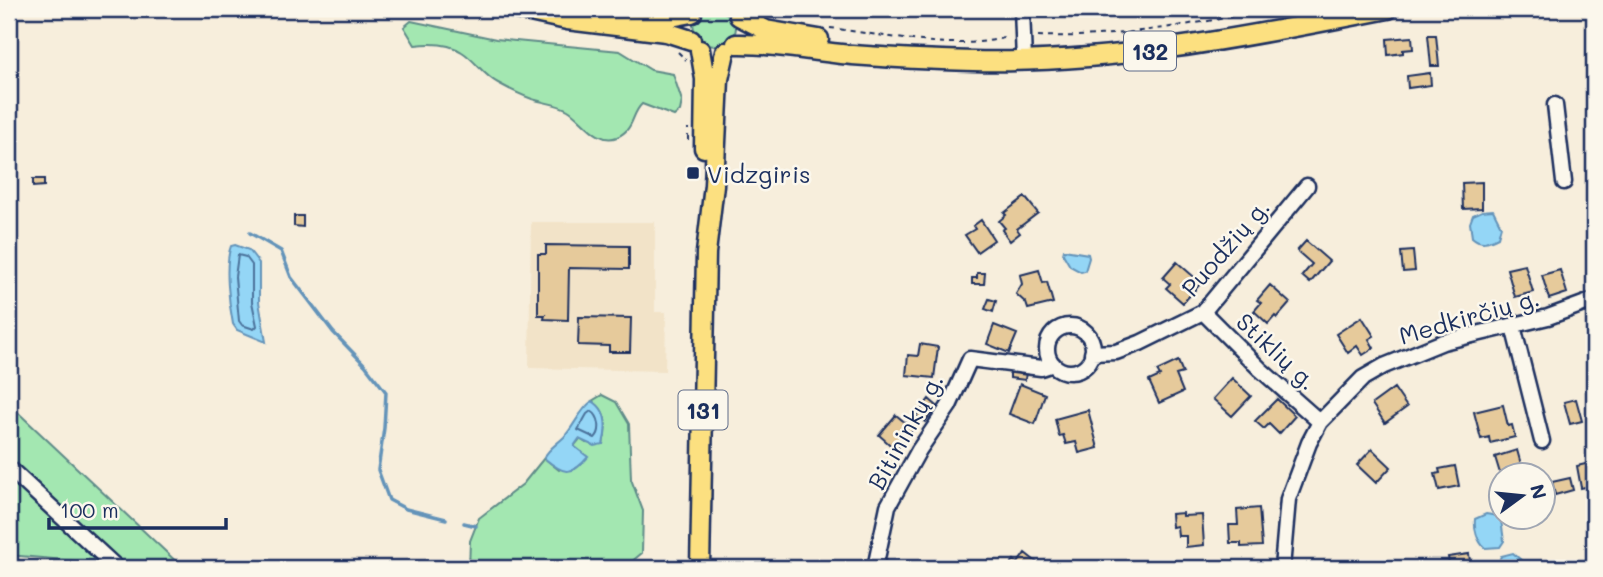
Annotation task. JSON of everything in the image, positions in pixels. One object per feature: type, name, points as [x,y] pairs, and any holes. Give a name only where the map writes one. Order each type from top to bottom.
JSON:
[{"type":"main road","points":[[519,9],[568,9],[666,18],[694,11]]},
{"type":"main road","points":[[519,9],[567,20],[666,32],[717,54],[731,48],[764,44],[852,55],[908,57]]},
{"type":"main road","name":"132","points":[[908,57],[1024,61],[1104,57],[1237,38],[1388,9]]},
{"type":"main road","points":[[694,11],[688,31],[696,45],[705,79],[703,182],[706,253]]},
{"type":"main road","points":[[706,253],[719,79],[731,48],[741,35],[742,26],[737,13]]},
{"type":"main road","points":[[737,13],[766,30],[908,57]]},
{"type":"main road","name":"131","points":[[700,568],[706,253]]},
{"type":"street","points":[[1022,9],[1024,61]]},
{"type":"street","points":[[1555,105],[1564,182]]},
{"type":"street","name":"Puodžių g.","points":[[1092,353],[1115,352],[1140,343],[1203,312],[1307,186]]},
{"type":"street","name":"Medkirčių g.","points":[[1282,568],[1288,499],[1309,443],[1320,422],[1363,378],[1384,366],[1443,342],[1548,317],[1594,300]]},
{"type":"street","name":"Stiklių g.","points":[[1203,312],[1259,369],[1320,422]]},
{"type":"street","points":[[1074,326],[1087,333],[1092,353],[1085,366],[1065,371],[1053,363],[1047,351],[1050,337],[1055,331],[1074,326]]},
{"type":"street","points":[[1513,326],[1542,441]]},
{"type":"street","name":"Bitininkų g.","points":[[874,568],[888,506],[919,450],[949,406],[970,359],[1041,368],[1053,363]]},
{"type":"street","points":[[9,468],[117,568]]},
{"type":"path","points":[[675,50],[684,56],[689,66]]},
{"type":"path","points":[[688,128],[690,148]]},
{"type":"shaded area","points":[[531,222],[655,222],[655,312],[666,312],[665,371],[529,368]]},
{"type":"green space","points":[[708,10],[724,12],[733,18],[736,26],[734,35],[728,42],[719,46],[708,45],[695,37],[693,23],[701,13]]},
{"type":"green space","points":[[411,21],[496,39],[620,51],[651,70],[673,74],[682,101],[680,111],[674,116],[642,104],[623,134],[610,139],[603,137],[568,110],[528,97],[493,80],[457,49],[440,44],[415,45],[404,27]]},
{"type":"green space","points":[[602,395],[616,402],[629,424],[631,479],[643,511],[642,553],[624,568],[469,568],[470,541],[479,518],[523,484],[544,458],[559,470],[580,453],[574,446],[580,439],[586,443],[603,444],[604,415],[592,401]]},
{"type":"green space","points":[[9,404],[183,568],[152,568],[9,555]]},
{"type":"water","points":[[1493,210],[1501,226],[1498,237],[1485,242],[1475,240],[1470,223],[1473,215]]},
{"type":"water","points":[[231,246],[249,250],[259,263],[259,302],[266,342],[237,330],[233,324],[228,274],[229,254]]},
{"type":"water","points":[[1064,250],[1088,254],[1085,271],[1081,272],[1070,266],[1063,254]]},
{"type":"water","points":[[592,401],[604,415],[603,444],[594,446],[579,439],[574,446],[588,457],[576,468],[561,470],[544,458]]},
{"type":"water","points":[[1488,514],[1488,532],[1503,532],[1504,541],[1500,547],[1485,548],[1482,545],[1476,531],[1475,519]]},
{"type":"water","points":[[1513,553],[1521,560],[1523,568],[1496,568],[1501,556]]},
{"type":"building","points":[[1428,35],[1436,35],[1439,66],[1431,66]]},
{"type":"building","points":[[1412,37],[1413,49],[1388,55],[1387,39]]},
{"type":"building","points":[[1430,73],[1431,85],[1408,88],[1407,76]]},
{"type":"building","points":[[33,179],[44,179],[44,186],[33,187]]},
{"type":"building","points":[[1482,182],[1482,208],[1463,209],[1462,183]]},
{"type":"building","points":[[1025,197],[1038,213],[1017,229],[1020,233],[1010,241],[999,221],[1006,215],[1004,213]]},
{"type":"building","points":[[294,216],[303,216],[303,227],[294,226]]},
{"type":"building","points":[[981,220],[994,240],[977,252],[965,235],[975,229],[973,226]]},
{"type":"building","points":[[1306,241],[1329,261],[1310,283],[1302,276],[1312,264],[1297,251]]},
{"type":"building","points":[[546,245],[629,246],[629,269],[569,268],[568,320],[544,319],[545,315],[538,315],[538,254],[546,254]]},
{"type":"building","points":[[1413,251],[1415,271],[1403,272],[1401,252]]},
{"type":"building","points":[[1177,262],[1201,283],[1183,303],[1166,288],[1170,284],[1163,278]]},
{"type":"building","points":[[1525,265],[1533,292],[1515,297],[1507,269]]},
{"type":"building","points":[[1039,270],[1043,283],[1047,282],[1053,303],[1028,309],[1026,303],[1016,294],[1022,284],[1020,275]]},
{"type":"building","points":[[1560,270],[1567,293],[1549,299],[1542,275]]},
{"type":"building","points":[[977,273],[985,273],[984,284],[972,284],[972,278],[977,278]]},
{"type":"building","points":[[1270,285],[1290,303],[1268,324],[1254,311],[1261,303],[1257,300]]},
{"type":"building","points":[[989,299],[996,301],[993,312],[985,309]]},
{"type":"building","points":[[579,317],[631,318],[630,352],[609,352],[609,346],[578,345]]},
{"type":"building","points":[[1362,317],[1374,336],[1369,339],[1374,348],[1363,355],[1357,346],[1348,353],[1336,334]]},
{"type":"building","points":[[994,325],[1017,334],[1009,353],[987,344]]},
{"type":"building","points":[[920,344],[938,347],[934,378],[906,375],[908,355],[918,356]]},
{"type":"building","points":[[1178,361],[1183,373],[1176,375],[1183,392],[1159,403],[1149,381],[1160,376],[1157,371]]},
{"type":"building","points":[[1010,370],[1026,372],[1025,380],[1010,378]]},
{"type":"building","points":[[1232,378],[1251,396],[1232,416],[1213,399]]},
{"type":"building","points":[[1020,384],[1045,394],[1035,424],[1009,414]]},
{"type":"building","points":[[1394,388],[1407,407],[1385,423],[1372,404]]},
{"type":"building","points":[[929,399],[937,406],[925,422],[916,416]]},
{"type":"building","points":[[1277,399],[1295,416],[1279,434],[1269,424],[1264,429],[1255,421]]},
{"type":"building","points":[[1576,399],[1582,421],[1570,424],[1564,402]]},
{"type":"building","points":[[1503,405],[1508,426],[1512,425],[1515,437],[1490,443],[1489,437],[1481,439],[1474,412]]},
{"type":"building","points":[[1088,410],[1098,448],[1079,453],[1076,442],[1066,444],[1063,435],[1059,436],[1055,419]]},
{"type":"building","points":[[896,415],[913,429],[896,450],[879,435]]},
{"type":"building","points":[[1372,449],[1391,467],[1376,483],[1357,465]]},
{"type":"building","points":[[1517,450],[1520,462],[1497,462],[1495,457]]},
{"type":"building","points":[[1594,462],[1594,485],[1581,488],[1577,466]]},
{"type":"building","points":[[1455,466],[1459,486],[1439,490],[1435,474],[1440,473],[1439,469]]},
{"type":"building","points":[[1570,478],[1573,490],[1558,494],[1558,481]]},
{"type":"building","points":[[1259,508],[1262,546],[1241,547],[1241,543],[1230,543],[1229,525],[1238,525],[1237,510]]},
{"type":"building","points":[[1183,513],[1183,516],[1202,515],[1204,545],[1186,547],[1186,536],[1178,536],[1177,526],[1172,527],[1171,514]]},
{"type":"building","points":[[1025,553],[1044,568],[1007,568],[1014,560],[1018,563]]},
{"type":"building","points":[[1469,554],[1471,568],[1450,568],[1448,557]]},
{"type":"waterway","points":[[250,233],[281,251],[291,277],[333,332],[365,365],[386,392],[378,470],[389,500],[406,509],[446,519]]},
{"type":"waterway","points":[[464,523],[476,526]]},
{"type":"place","name":"Vidzgiris","points":[[693,173]]}]
